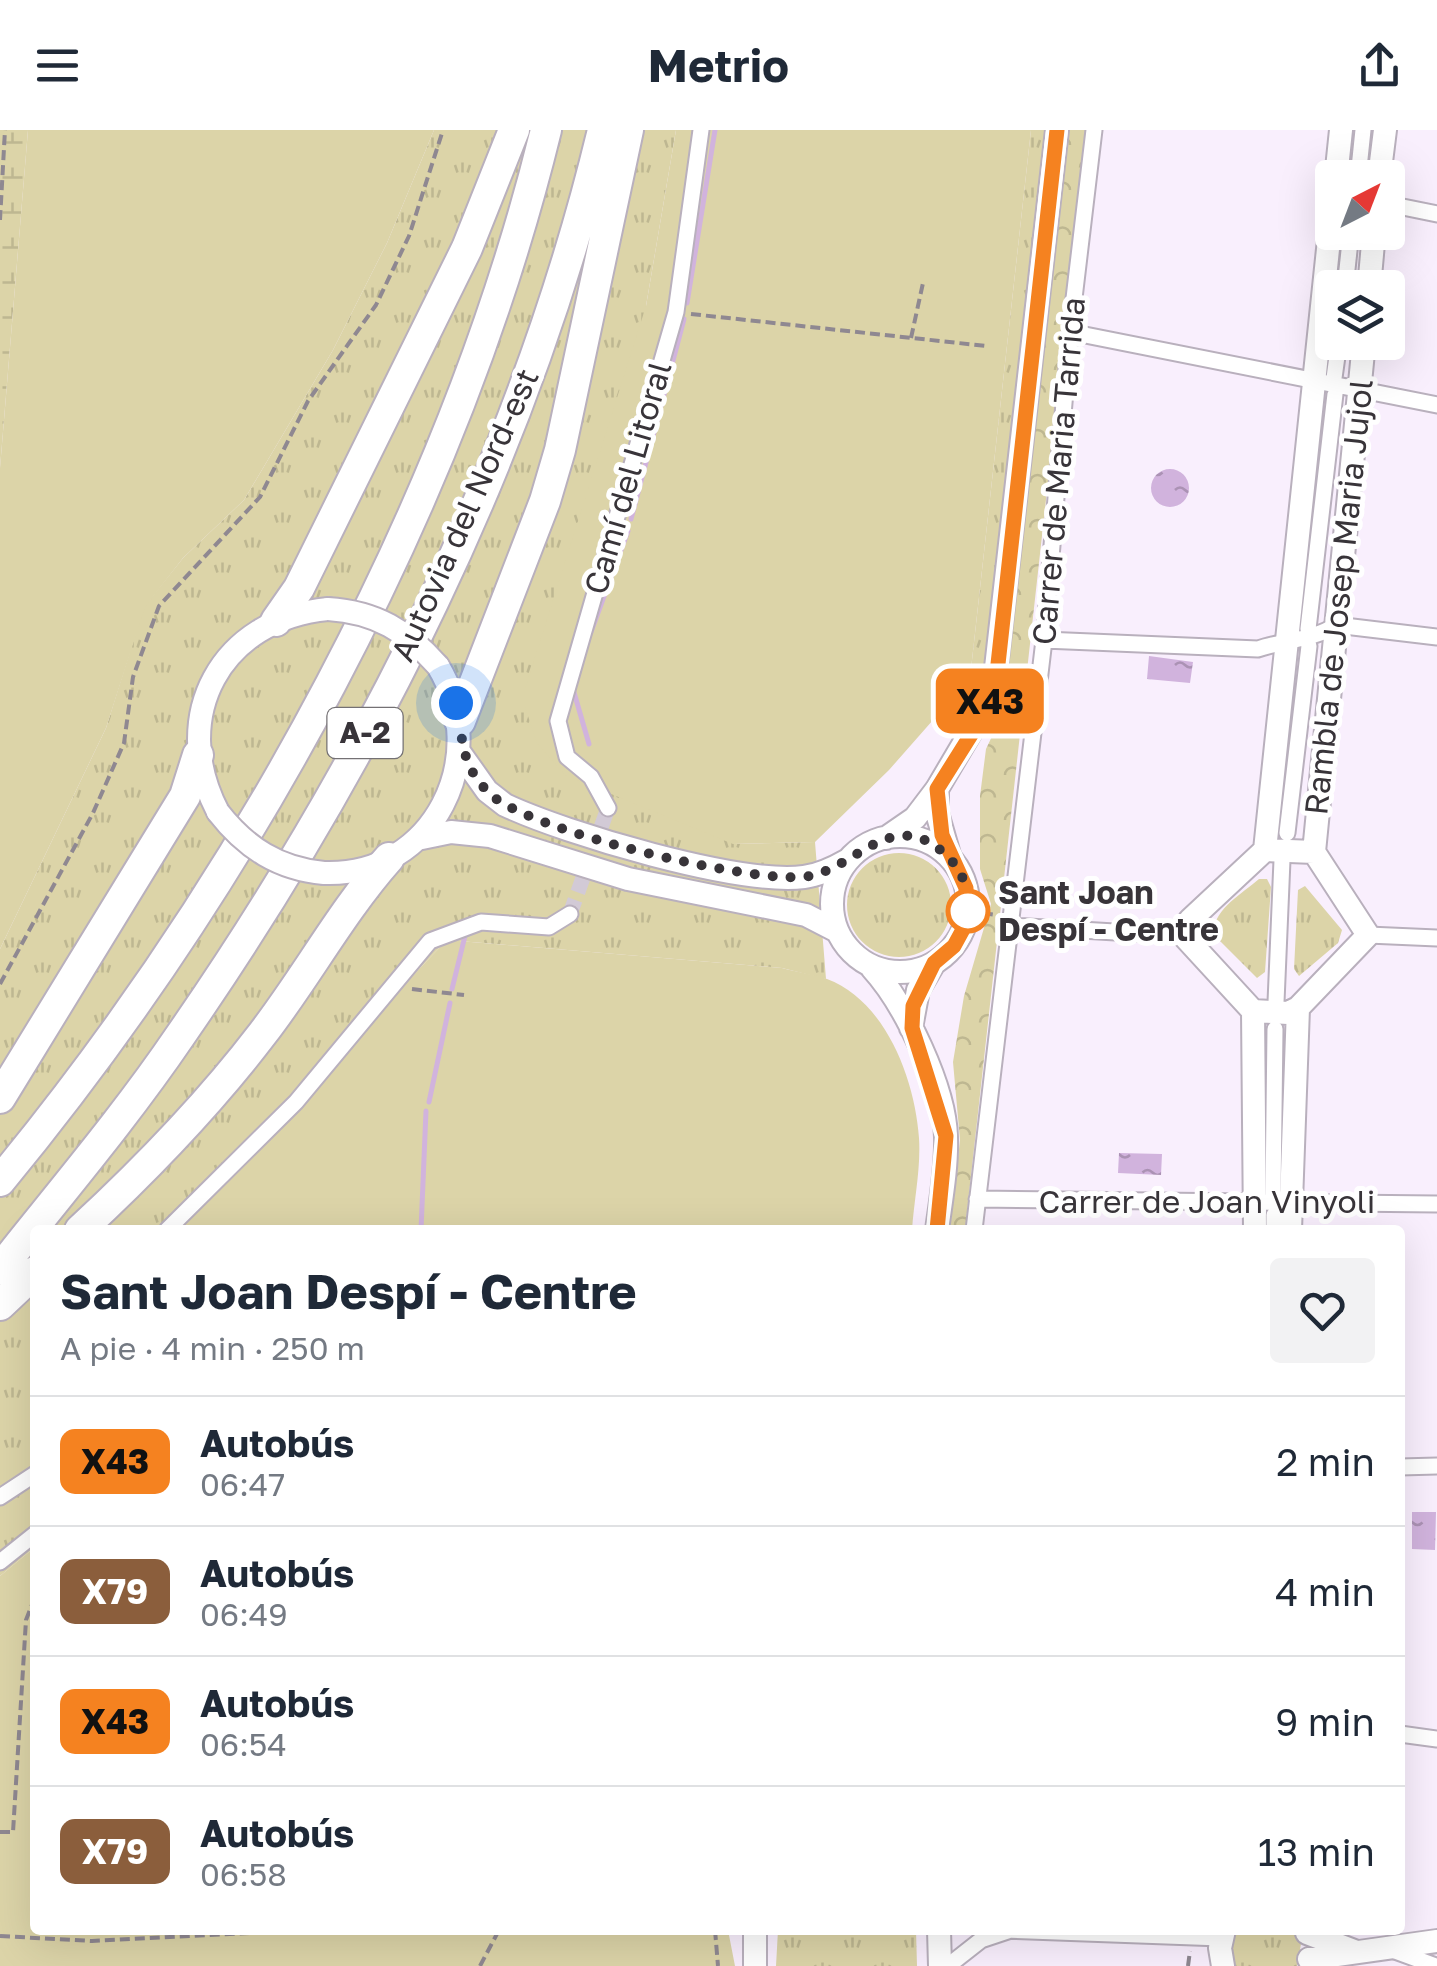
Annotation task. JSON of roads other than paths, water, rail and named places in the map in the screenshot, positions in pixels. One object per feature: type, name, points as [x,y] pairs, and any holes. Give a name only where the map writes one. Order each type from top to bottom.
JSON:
[{"type":"highway","points":[[276,621],[299,588],[468,248],[514,130]]},
{"type":"highway","name":"Autovia del Nord-est","points":[[0,1181],[121,1023],[232,856],[339,666],[396,548],[482,340],[546,130]]},
{"type":"highway","name":"Autovia del Nord-est","points":[[34,1225],[180,1037],[337,788],[427,613],[499,451],[557,290],[603,130]]},
{"type":"highway","points":[[460,721],[545,501],[560,450],[628,130]]},
{"type":"highway","points":[[0,1098],[184,796],[198,755]]},
{"type":"highway","points":[[85,1225],[161,1152],[229,1076],[351,904],[389,858]]},
{"type":"highway","name":"Autovia del Nord-est","points":[[0,1269],[30,1230]]},
{"type":"highway","points":[[0,1305],[30,1277]]},
{"type":"main road","name":"Carrer de Maria Tarrida","points":[[886,838],[915,818],[937,789],[986,711],[997,673],[1057,130]]},
{"type":"main road","points":[[1338,160],[1342,130]]},
{"type":"main road","points":[[1382,160],[1385,130]]},
{"type":"main road","name":"Rambla de Josep Maria Jujol","points":[[1274,855],[1302,638],[1328,385],[1331,250]]},
{"type":"main road","name":"Rambla de Josep Maria Jujol","points":[[1362,360],[1314,852],[1368,935]]},
{"type":"main road","points":[[328,609],[370,615],[415,641],[438,666],[460,721],[460,753],[449,796],[417,839],[389,858],[350,872],[324,873],[269,858],[237,834],[218,812],[198,755],[201,712],[210,685],[236,649],[276,621],[328,609]]},
{"type":"main road","points":[[460,753],[487,792],[505,805],[639,850],[708,866],[786,877],[826,872],[865,846],[886,838],[921,840],[950,858]]},
{"type":"main road","points":[[912,1028],[918,990],[934,963],[958,941],[968,911],[964,880],[950,858],[937,813],[937,789]]},
{"type":"main road","points":[[417,839],[450,832],[490,836],[628,880],[806,915],[837,931]]},
{"type":"main road","name":"Rambla de Josep Maria Jujol","points":[[1184,936],[1190,920],[1274,855],[1314,852]]},
{"type":"main road","points":[[848,860],[832,894],[837,931],[850,951],[890,987],[912,1028],[944,1119],[938,1225]]},
{"type":"main road","points":[[1184,936],[1253,1011],[1288,1013],[1287,1005],[1368,935]]},
{"type":"main road","points":[[870,966],[902,972],[934,963]]},
{"type":"main road","name":"Rambla de Josep Maria Jujol","points":[[1276,1211],[1287,1005]]},
{"type":"main road","name":"Rambla de Josep Maria Jujol","points":[[1253,1011],[1276,1211]]},
{"type":"main road","points":[[755,1935],[755,1966]]},
{"type":"main road","points":[[939,1935],[940,1966]]},
{"type":"main road","points":[[1222,1935],[1224,1966]]},
{"type":"main road","points":[[1306,1935],[1308,1963],[1437,1941]]},
{"type":"main road","points":[[1314,1935],[1357,1952]]},
{"type":"street","name":"Camí del Litoral","points":[[608,808],[591,776],[568,757],[558,720],[676,312],[701,130]]},
{"type":"street","name":"Carrer de Maria Tarrida","points":[[974,1225],[1044,640],[1070,332],[1094,130]]},
{"type":"street","points":[[1360,160],[1363,130]]},
{"type":"street","points":[[1405,207],[1437,214]]},
{"type":"street","points":[[1070,332],[1437,405]]},
{"type":"street","name":"Rambla de Josep Maria Jujol","points":[[1328,385],[1334,360]]},
{"type":"street","points":[[1044,640],[1258,649],[1323,634],[1336,626],[1437,637]]},
{"type":"street","name":"Rambla de Josep Maria Jujol","points":[[1287,833],[1302,638]]},
{"type":"street","name":"Rambla de Josep Maria Jujol","points":[[1274,855],[1287,1005]]},
{"type":"street","points":[[172,1225],[296,1102],[430,941],[481,922],[549,927],[570,914]]},
{"type":"street","points":[[1011,922],[1184,936]]},
{"type":"street","points":[[1368,935],[1437,938]]},
{"type":"street","name":"Rambla de Josep Maria Jujol","points":[[1274,1029],[1276,1211]]},
{"type":"street","name":"Carrer de Joan Vinyoli","points":[[977,1199],[1276,1211],[1437,1204]]},
{"type":"street","points":[[1405,1467],[1437,1466]]},
{"type":"street","points":[[0,1498],[30,1477]]},
{"type":"street","points":[[0,1562],[30,1538]]},
{"type":"street","points":[[1405,1735],[1437,1739]]},
{"type":"street","points":[[948,1966],[994,1935]]},
{"type":"street","points":[[1395,1951],[1436,1966]]},
{"type":"water","points":[[1170,469],[1183,475],[1189,488],[1183,501],[1170,507],[1157,501],[1151,488],[1157,475]]},
{"type":"water","points":[[1149,656],[1193,662],[1190,683],[1147,679]]},
{"type":"water","points":[[1119,1153],[1162,1154],[1161,1175],[1118,1173]]},
{"type":"water","points":[[1412,1512],[1436,1512],[1435,1550],[1412,1549]]},
{"type":"waterway","points":[[687,303],[715,130]]},
{"type":"waterway","points":[[631,519],[684,319]]},
{"type":"waterway","points":[[591,632],[628,531]]},
{"type":"waterway","points":[[573,689],[589,744]]},
{"type":"waterway","points":[[452,989],[465,936]]},
{"type":"waterway","points":[[429,1102],[450,1003]]},
{"type":"waterway","points":[[421,1225],[426,1111]]},
{"type":"tunnel","points":[[570,914],[608,808]]},
{"type":"place","name":"Sant Joan Despí - Centre","points":[[968,911]]}]
